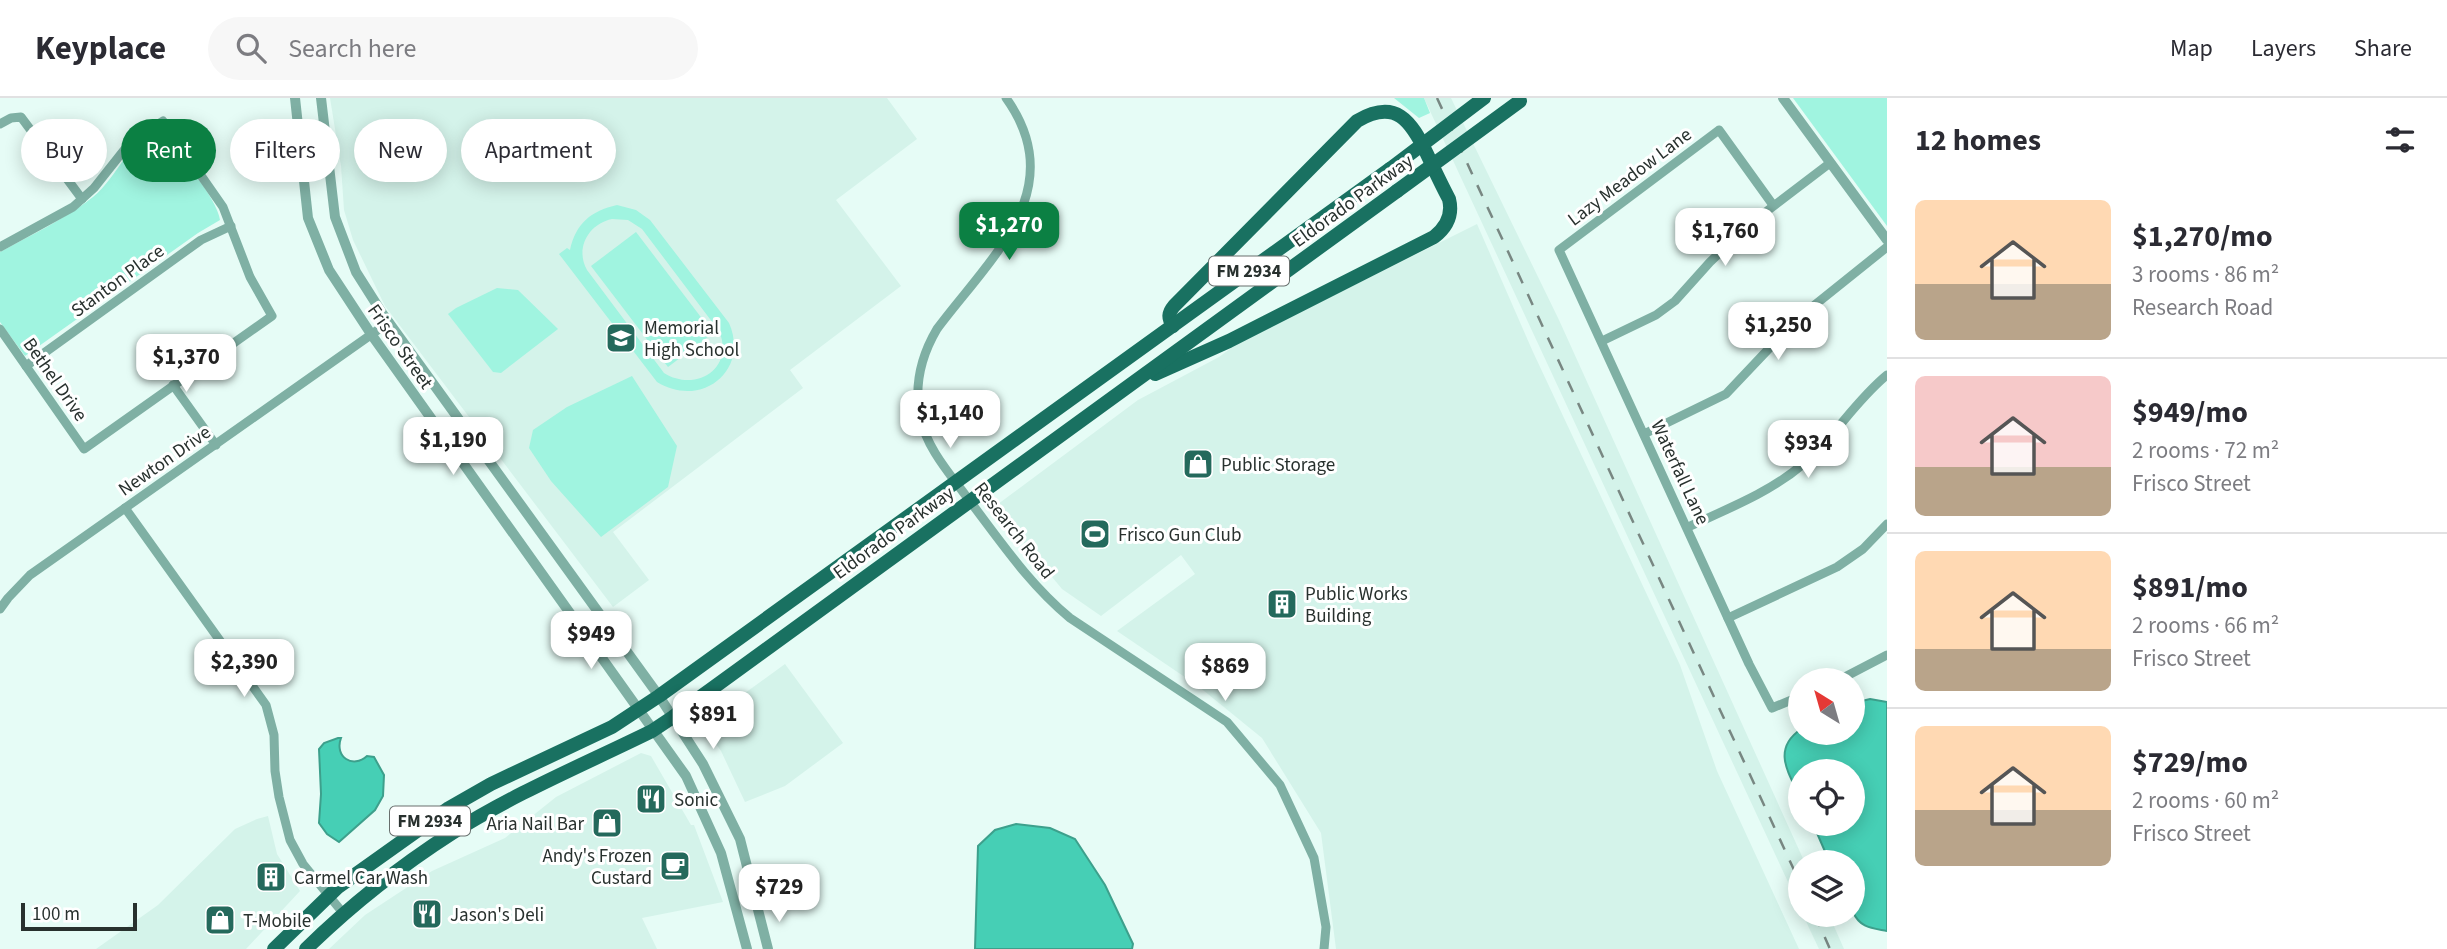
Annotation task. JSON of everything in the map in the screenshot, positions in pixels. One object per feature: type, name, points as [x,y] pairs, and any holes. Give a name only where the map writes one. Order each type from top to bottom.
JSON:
[{"type":"main road","name":"Eldorado Parkway","points":[[274,949],[328,895],[408,835],[491,784],[612,727],[638,711],[956,484],[1484,98]]},
{"type":"main road","name":"Eldorado Parkway","points":[[306,949],[343,914],[417,856],[499,806],[652,731],[673,717],[1522,99]]},
{"type":"main road","points":[[1119,391],[1228,341],[1443,230],[1451,208],[1449,199],[1408,120],[1398,114],[1381,110],[1357,121],[1174,306],[1169,312],[1173,326]]},
{"type":"main road","points":[[811,588],[824,606]]},
{"type":"main road","points":[[491,784],[499,806]]},
{"type":"street","name":"Frisco Street","points":[[295,98],[298,119]]},
{"type":"street","name":"Frisco Street","points":[[321,98],[323,119]]},
{"type":"street","name":"Research Road","points":[[1006,98],[1018,117],[1028,148],[1029,172],[1024,206],[1005,242],[932,337],[919,377],[918,402],[923,428],[933,451],[1007,554],[1048,599],[1070,618],[1227,722],[1280,785],[1314,858],[1326,927],[1324,949]]},
{"type":"street","points":[[1783,98],[1887,240]]},
{"type":"street","points":[[0,124],[11,118],[22,117],[82,199]]},
{"type":"street","points":[[0,247],[73,207],[94,188],[132,140],[163,121],[223,206],[250,277],[272,316],[173,385],[216,445]]},
{"type":"street","name":"Lazy Meadow Lane","points":[[1559,250],[1719,130],[1773,205]]},
{"type":"street","points":[[1602,341],[1656,316],[1675,301],[1710,262],[1773,205],[1830,163]]},
{"type":"street","name":"Frisco Street","points":[[304,182],[309,218],[329,270],[371,334],[686,776],[721,853],[747,949]]},
{"type":"street","name":"Frisco Street","points":[[330,182],[338,226],[356,272],[500,478],[659,696],[703,764],[740,839],[768,949]]},
{"type":"street","name":"Stanton Place","points":[[26,366],[201,240],[231,226]]},
{"type":"street","points":[[1644,434],[1727,394],[1796,320],[1887,247]]},
{"type":"street","name":"Waterfall Lane","points":[[1559,250],[1772,708],[1788,701]]},
{"type":"street","name":"Newton Drive","points":[[0,609],[30,575],[389,322]]},
{"type":"street","name":"Bethel Drive","points":[[0,329],[83,449],[173,385]]},
{"type":"street","points":[[1688,527],[1742,502],[1804,464],[1870,389],[1887,375]]},
{"type":"street","points":[[483,491],[500,478]]},
{"type":"street","points":[[125,508],[266,705],[274,735],[275,771],[288,833],[299,858],[343,914]]},
{"type":"street","points":[[1728,618],[1837,567],[1863,549],[1887,524]]},
{"type":"street","points":[[1862,668],[1887,655]]},
{"type":"shaded area","name":"Memorial High School","points":[[330,98],[887,98],[917,139],[836,200],[901,286],[790,370],[803,388],[613,532],[649,580],[613,607],[385,306],[353,240],[344,210],[340,119],[333,119]]},
{"type":"shaded area","points":[[1394,98],[1424,98],[1430,113],[1419,118]]},
{"type":"shaded area","points":[[1424,98],[1451,98],[1559,320],[1788,825],[1788,836],[1793,836],[1799,850],[1788,850],[1788,882]]},
{"type":"shaded area","points":[[1793,98],[1887,98],[1887,226]]},
{"type":"shaded area","points":[[121,163],[121,182],[200,182],[212,200],[220,220],[25,356],[0,322],[0,252],[82,205],[107,181]]},
{"type":"shaded area","points":[[617,205],[636,210],[650,220],[729,323],[734,340],[733,356],[727,370],[717,381],[705,388],[690,391],[674,389],[657,382],[559,254],[567,248],[570,250],[576,232],[586,220]],"holes":[[[612,219],[628,220],[642,229],[719,331],[723,344],[722,356],[717,366],[700,378],[688,380],[664,373],[587,270],[582,254],[590,232],[596,226]]]},
{"type":"shaded area","points":[[1477,224],[1533,352],[1680,665],[1717,771],[1799,949],[1336,949],[1321,833],[1262,738],[1198,686],[1117,631],[1195,574],[1181,555],[1101,616],[1062,589],[994,507],[1138,400],[1219,357],[1238,343]]},
{"type":"shaded area","points":[[636,232],[713,333],[668,367],[591,266]]},
{"type":"shaded area","points":[[497,288],[518,290],[558,329],[501,373],[493,372],[448,314]]},
{"type":"shaded area","points":[[632,376],[677,446],[668,487],[601,537],[551,481],[529,448],[533,430],[567,407]]},
{"type":"shaded area","points":[[785,664],[843,743],[785,786],[745,802],[721,751],[702,724]]},
{"type":"shaded area","points":[[1866,700],[1887,702],[1887,931],[1865,925],[1865,850],[1824,850],[1818,836],[1865,836],[1865,759],[1788,759],[1788,771],[1785,762],[1788,743],[1788,746],[1866,746]]},
{"type":"shaded area","points":[[341,738],[340,751],[346,759],[356,761],[367,756],[374,757],[384,775],[383,796],[375,810],[339,842],[327,834],[319,823],[319,749],[324,743]]},
{"type":"shaded area","points":[[641,753],[651,756],[691,825],[694,825],[723,902],[642,918],[657,949],[329,949],[365,915],[432,871],[505,838],[556,797]]},
{"type":"shaded area","points":[[268,816],[277,854],[300,891],[246,949],[96,949],[158,905],[235,829]]},
{"type":"shaded area","points":[[1016,824],[1050,828],[1075,839],[1105,885],[1133,944],[1132,949],[975,949],[978,846],[995,830]]},
{"type":"shaded area","points":[[1809,927],[1834,927],[1844,949],[1819,949]]},
{"type":"railway","points":[[1437,98],[1788,857]]},
{"type":"railway","points":[[1820,927],[1830,949]]},
{"type":"place","name":"Memorial High School","points":[[621,338]]},
{"type":"place","name":"Public Storage","points":[[1198,464]]},
{"type":"place","name":"Frisco Gun Club","points":[[1095,534]]},
{"type":"place","name":"Public Works Building","points":[[1282,604]]},
{"type":"place","name":"Sonic","points":[[651,799]]},
{"type":"place","name":"Aria Nail Bar","points":[[607,823]]},
{"type":"place","name":"Andy's Frozen Custard","points":[[675,866]]},
{"type":"place","name":"Carmel Car Wash","points":[[271,877]]},
{"type":"place","name":"Jason's Deli","points":[[427,914]]},
{"type":"place","name":"T-Mobile","points":[[220,920]]}]
